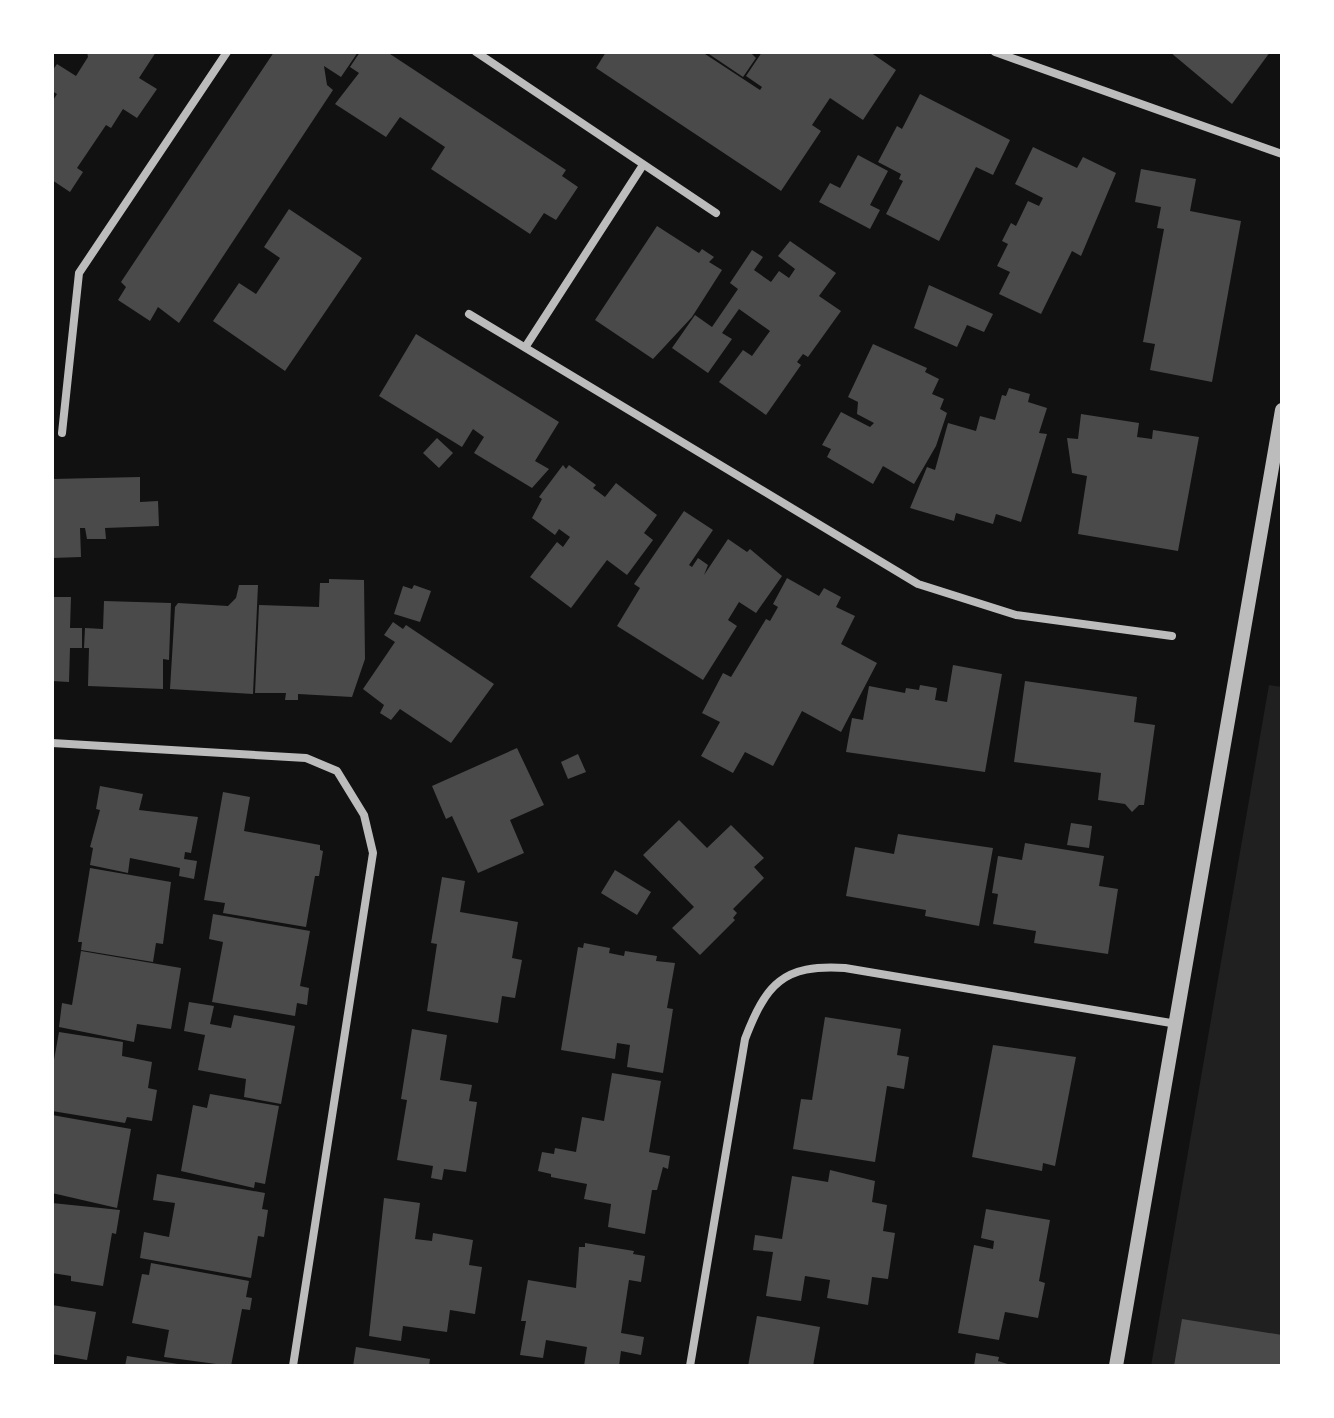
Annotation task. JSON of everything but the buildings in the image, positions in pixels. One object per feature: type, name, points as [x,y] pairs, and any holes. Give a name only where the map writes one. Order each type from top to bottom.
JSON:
[{"type":"street","points":[[62,433],[79,273],[227,52]]},
{"type":"street","points":[[476,52],[716,213]]},
{"type":"street","points":[[995,52],[1282,154]]},
{"type":"street","points":[[526,346],[643,165]]},
{"type":"street","points":[[469,314],[918,584],[1016,615],[1172,636]]},
{"type":"street","points":[[1116,1366],[1282,410]]},
{"type":"street","points":[[52,743],[306,758],[337,771],[364,815],[373,853],[293,1366]]},
{"type":"street","points":[[690,1366],[745,1039],[759,1003],[783,975],[816,966],[845,968],[1177,1024]]},
{"type":"shaded area","points":[[1269,685],[1282,687],[1282,1366],[1151,1366]]}]
